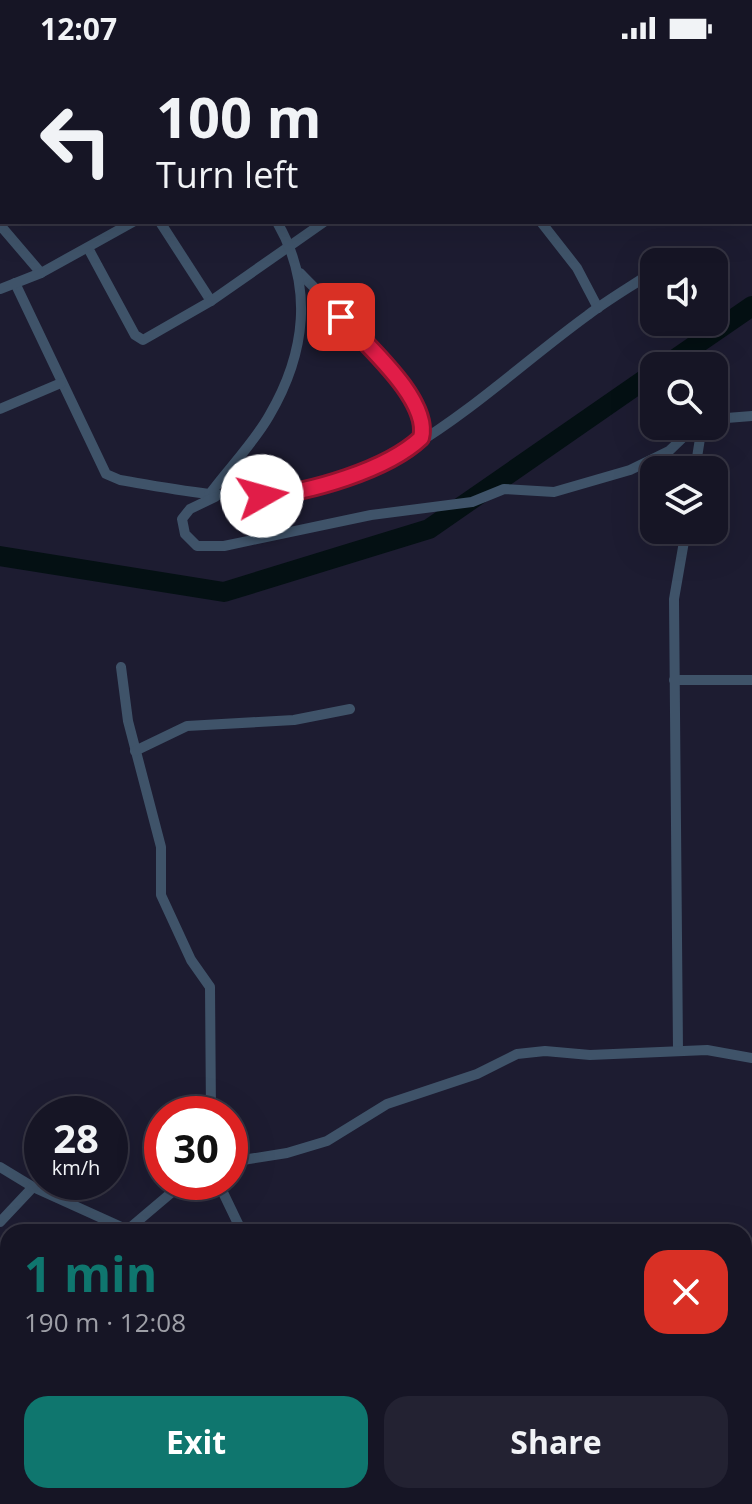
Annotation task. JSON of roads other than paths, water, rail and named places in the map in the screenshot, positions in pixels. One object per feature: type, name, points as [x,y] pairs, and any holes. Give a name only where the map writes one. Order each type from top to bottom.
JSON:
[{"type":"street","points":[[0,289],[41,273],[129,224]]},
{"type":"street","points":[[161,224],[211,301]]},
{"type":"street","points":[[278,224],[291,246],[297,270],[303,305],[301,330],[270,416],[213,496],[183,515],[185,534],[197,546],[224,546],[323,524],[472,502],[504,489],[554,492],[614,476],[669,451],[680,440]]},
{"type":"street","points":[[88,248],[138,339],[143,340],[211,301],[321,224]]},
{"type":"street","points":[[543,224],[577,268],[598,308]]},
{"type":"street","points":[[0,225],[41,273]]},
{"type":"street","points":[[297,270],[405,387],[422,423],[421,438]]},
{"type":"street","points":[[15,283],[106,474],[120,480],[213,496],[284,494],[315,488],[361,472],[482,401],[598,308],[640,280]]},
{"type":"street","points":[[0,409],[61,383]]},
{"type":"street","points":[[728,418],[752,416]]},
{"type":"street","points":[[678,1051],[674,599],[684,544]]},
{"type":"street","points":[[121,667],[135,751],[161,847],[161,895],[191,960],[210,987],[211,1096]]},
{"type":"street","points":[[674,680],[752,680]]},
{"type":"street","points":[[135,751],[187,726],[294,720],[350,709]]},
{"type":"street","points":[[248,1159],[287,1153],[327,1141],[387,1104],[467,1078],[517,1054],[707,1050],[752,1058]]},
{"type":"street","points":[[0,1167],[24,1182]]},
{"type":"street","points":[[0,1222],[24,1197]]},
{"type":"street","points":[[60,1200],[111,1224]]},
{"type":"street","points":[[134,1224],[163,1200]]},
{"type":"street","points":[[227,1200],[238,1224]]},
{"type":"waterway","points":[[685,352],[752,306]]},
{"type":"waterway","points":[[0,556],[224,592],[429,529],[640,383]]}]
